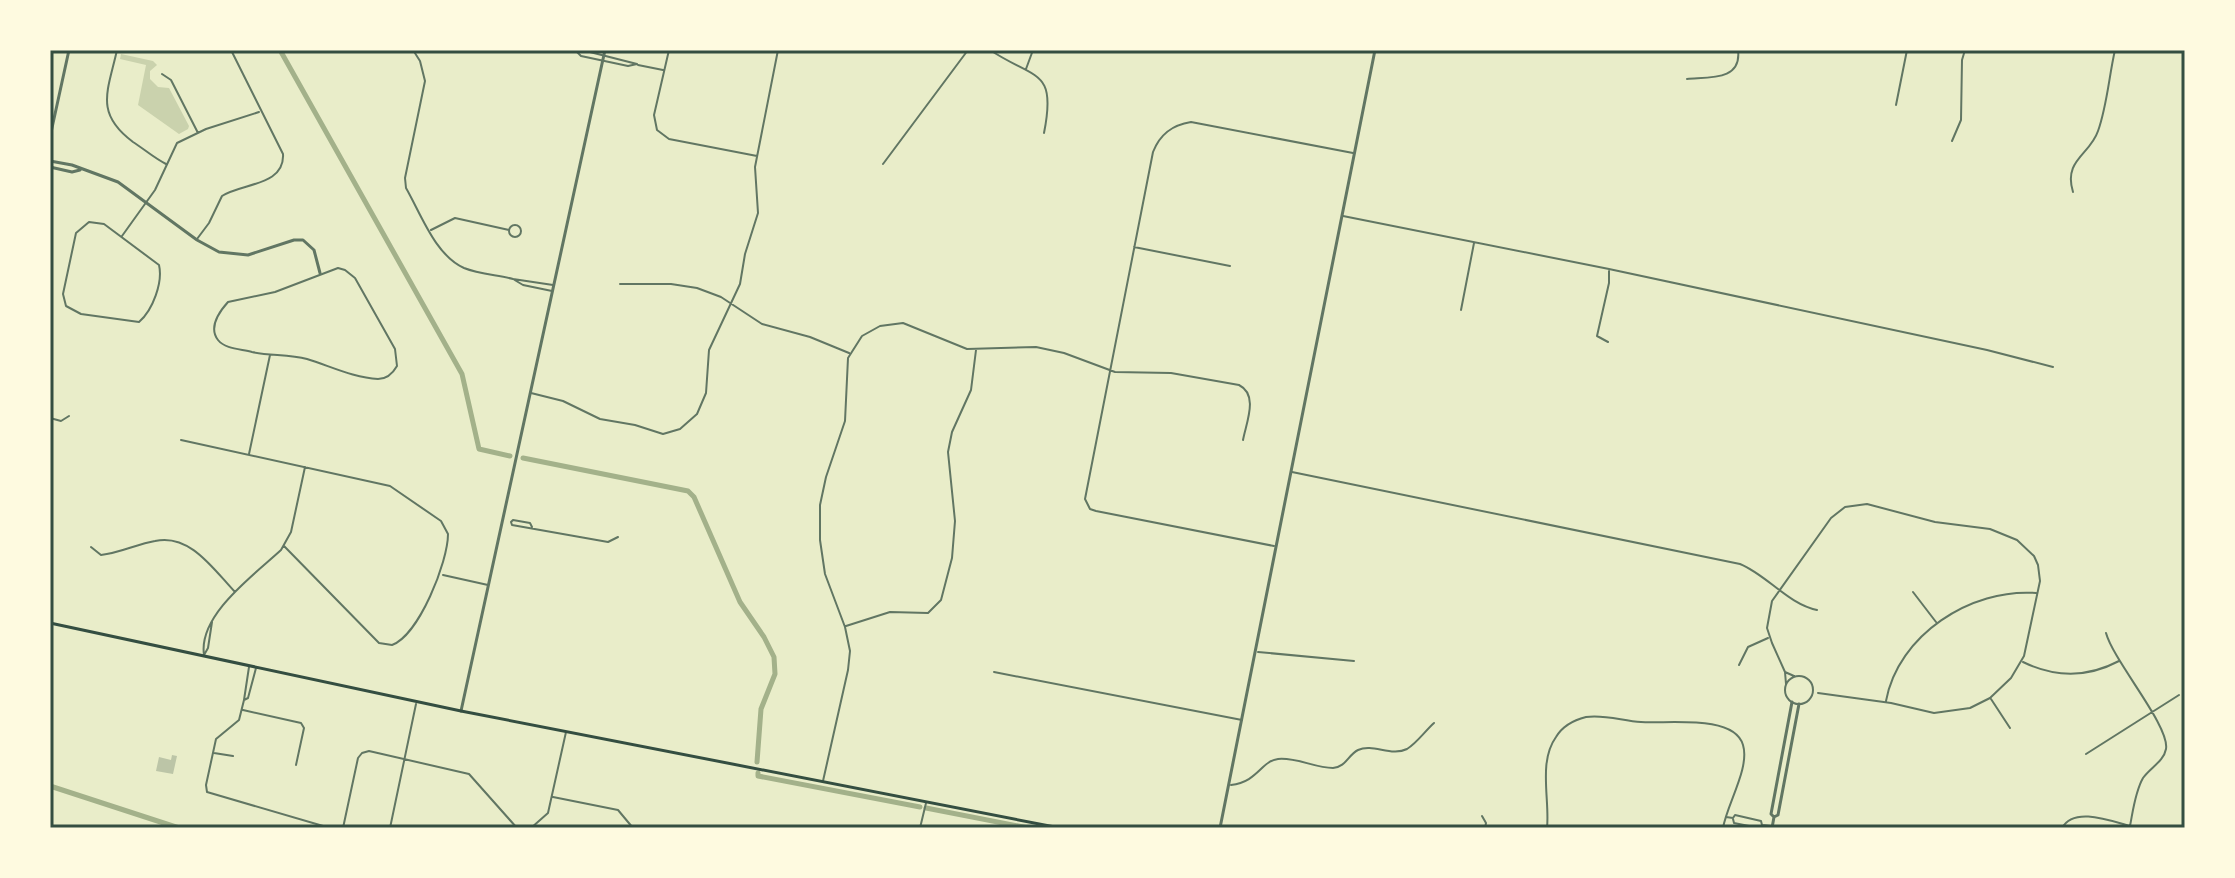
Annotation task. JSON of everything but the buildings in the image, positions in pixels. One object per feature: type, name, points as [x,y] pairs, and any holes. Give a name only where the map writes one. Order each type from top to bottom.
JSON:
[{"type":"main road","points":[[50,623],[461,711],[1060,828]]},
{"type":"street","points":[[50,135],[69,50]]},
{"type":"street","points":[[117,50],[106,97],[110,120],[121,133],[166,164]]},
{"type":"street","points":[[197,240],[222,196],[271,178],[279,173],[283,163],[283,154],[231,50]]},
{"type":"street","points":[[413,50],[420,61],[425,81],[404,184],[430,231],[444,254],[456,264],[513,279],[554,285]]},
{"type":"street","points":[[570,50],[603,61],[628,66],[637,64]]},
{"type":"street","points":[[669,50],[654,115],[657,130],[669,139],[757,156]]},
{"type":"street","points":[[531,393],[563,401],[600,419],[663,434],[680,429],[693,419],[705,399],[709,350],[741,282],[745,254],[758,213],[757,156],[778,50]]},
{"type":"street","points":[[883,164],[968,50]]},
{"type":"street","points":[[990,50],[1041,78],[1048,93],[1049,106],[1044,133]]},
{"type":"street","points":[[1026,70],[1033,50]]},
{"type":"street","points":[[1220,828],[1375,50]]},
{"type":"street","points":[[1687,79],[1723,76],[1731,72],[1737,65],[1738,50]]},
{"type":"street","points":[[1896,105],[1907,50]]},
{"type":"street","points":[[1952,141],[1961,120],[1962,60],[1965,50]]},
{"type":"street","points":[[2073,192],[2071,173],[2098,132],[2115,50]]},
{"type":"street","points":[[577,52],[605,53],[665,71]]},
{"type":"street","points":[[461,711],[605,53]]},
{"type":"street","points":[[162,74],[171,80],[198,133]]},
{"type":"street","points":[[122,236],[155,190],[177,143],[261,112]]},
{"type":"street","points":[[1276,547],[1096,511],[1087,504],[1085,494],[1109,371],[1153,152],[1158,141],[1172,127],[1197,122],[1354,154]]},
{"type":"street","points":[[50,161],[72,165],[118,182],[197,240],[219,252],[248,255],[303,240],[314,250],[320,273]]},
{"type":"street","points":[[50,167],[72,172],[80,170]]},
{"type":"street","points":[[1342,215],[1609,269],[2053,367]]},
{"type":"street","points":[[430,231],[455,218],[509,230]]},
{"type":"street","points":[[97,222],[122,236],[156,262],[160,270],[161,277],[148,313],[139,322],[132,322],[81,314],[66,306],[63,294],[76,233],[84,225],[97,222]]},
{"type":"street","points":[[1461,310],[1474,242]]},
{"type":"street","points":[[1134,247],[1230,266]]},
{"type":"street","points":[[338,268],[351,273],[395,349],[398,360],[391,374],[377,379],[299,357],[270,355],[221,343],[215,337],[214,327],[220,311],[228,302],[275,292],[320,273],[338,268]]},
{"type":"street","points":[[1608,342],[1597,336],[1609,283],[1609,269]]},
{"type":"street","points":[[513,279],[523,285],[553,291]]},
{"type":"street","points":[[620,284],[689,287],[709,292],[762,324],[810,337],[850,353]]},
{"type":"street","points":[[823,782],[849,664],[850,645],[825,574],[819,523],[826,477],[845,421],[846,369],[850,353],[867,332],[894,323],[911,325],[976,350],[1024,346],[1048,348],[1109,371],[1171,373],[1245,388],[1251,399],[1243,440]]},
{"type":"street","points":[[845,627],[890,612],[928,613],[941,600],[955,539],[948,470],[949,445],[971,390],[976,350]]},
{"type":"street","points":[[249,455],[270,355]]},
{"type":"street","points":[[2185,369],[2185,399]]},
{"type":"street","points":[[50,418],[61,421],[69,416]]},
{"type":"street","points":[[181,440],[395,488],[441,521],[448,534],[440,575],[405,637],[392,645],[379,643],[284,546]]},
{"type":"street","points":[[204,655],[204,638],[219,609],[284,546],[291,532],[305,467]]},
{"type":"street","points":[[1291,472],[1740,564],[1804,606],[1817,610]]},
{"type":"street","points":[[1867,504],[1935,522],[1990,529],[2017,540],[2030,551],[2038,565],[2037,593],[2029,641],[2022,661],[2011,678],[1990,698],[1970,708],[1934,713],[1886,702],[1818,693],[1806,702],[1792,702],[1786,696],[1785,672],[1769,638],[1769,609],[1780,589],[1831,518],[1845,507],[1867,504]]},
{"type":"street","points":[[503,520],[530,523],[532,527],[608,542],[618,537]]},
{"type":"street","points":[[91,547],[101,555],[156,540],[178,541],[195,551],[236,593]]},
{"type":"street","points":[[440,575],[489,585]]},
{"type":"street","points":[[1913,592],[1937,623]]},
{"type":"street","points":[[1886,702],[1889,685],[1900,662],[1937,623],[1957,611],[2001,595],[2037,593]]},
{"type":"street","points":[[2106,633],[2119,661],[2166,738],[2163,756],[2144,777],[2138,790],[2130,826]]},
{"type":"street","points":[[1739,665],[1748,647],[1769,638]]},
{"type":"street","points":[[1256,652],[1354,661]]},
{"type":"street","points":[[2022,661],[2079,675],[2098,672],[2119,661]]},
{"type":"street","points":[[250,666],[239,720],[216,739],[207,792],[330,828]]},
{"type":"street","points":[[244,700],[248,698],[256,667]]},
{"type":"street","points":[[994,672],[1243,720]]},
{"type":"street","points":[[1785,672],[1806,678],[1818,693]]},
{"type":"street","points":[[1786,684],[1795,677]]},
{"type":"street","points":[[1812,696],[1813,688]]},
{"type":"street","points":[[2086,754],[2179,695]]},
{"type":"street","points":[[1990,698],[2010,728]]},
{"type":"street","points":[[390,828],[417,701]]},
{"type":"street","points":[[1774,817],[1771,814],[1792,702]]},
{"type":"street","points":[[1733,818],[1734,823],[1772,827],[1774,817],[1778,815],[1799,704]]},
{"type":"street","points":[[242,710],[303,725],[296,765]]},
{"type":"street","points":[[1547,828],[1550,748],[1555,737],[1572,722],[1586,717],[1639,722],[1696,722],[1723,727],[1740,738],[1745,749],[1744,761],[1723,828]]},
{"type":"street","points":[[1229,785],[1247,782],[1266,764],[1278,759],[1334,768],[1364,749],[1404,750],[1434,723]]},
{"type":"street","points":[[531,828],[548,813],[566,732]]},
{"type":"street","points":[[343,828],[358,758],[369,751],[469,774],[517,828]]},
{"type":"street","points":[[213,752],[233,756]]},
{"type":"street","points":[[552,797],[618,810],[633,828]]},
{"type":"street","points":[[920,828],[926,802]]},
{"type":"street","points":[[1725,817],[1733,818],[1735,815],[1761,821],[1760,827]]},
{"type":"street","points":[[1482,816],[1485,828]]},
{"type":"street","points":[[2062,828],[2070,818],[2082,816],[2138,828]]},
{"type":"green space","points":[[121,54],[153,61],[157,65],[150,71],[150,79],[158,87],[169,88],[188,129],[179,134],[138,105],[146,65],[120,59]]},
{"type":"waterway","points":[[280,50],[462,374],[479,449],[510,456]]},
{"type":"waterway","points":[[523,458],[688,491],[694,497],[740,602],[774,657],[775,674],[761,709],[757,762]]},
{"type":"waterway","points":[[758,773],[758,776],[920,807]]},
{"type":"waterway","points":[[50,786],[179,828]]},
{"type":"waterway","points":[[926,808],[1028,828]]}]
